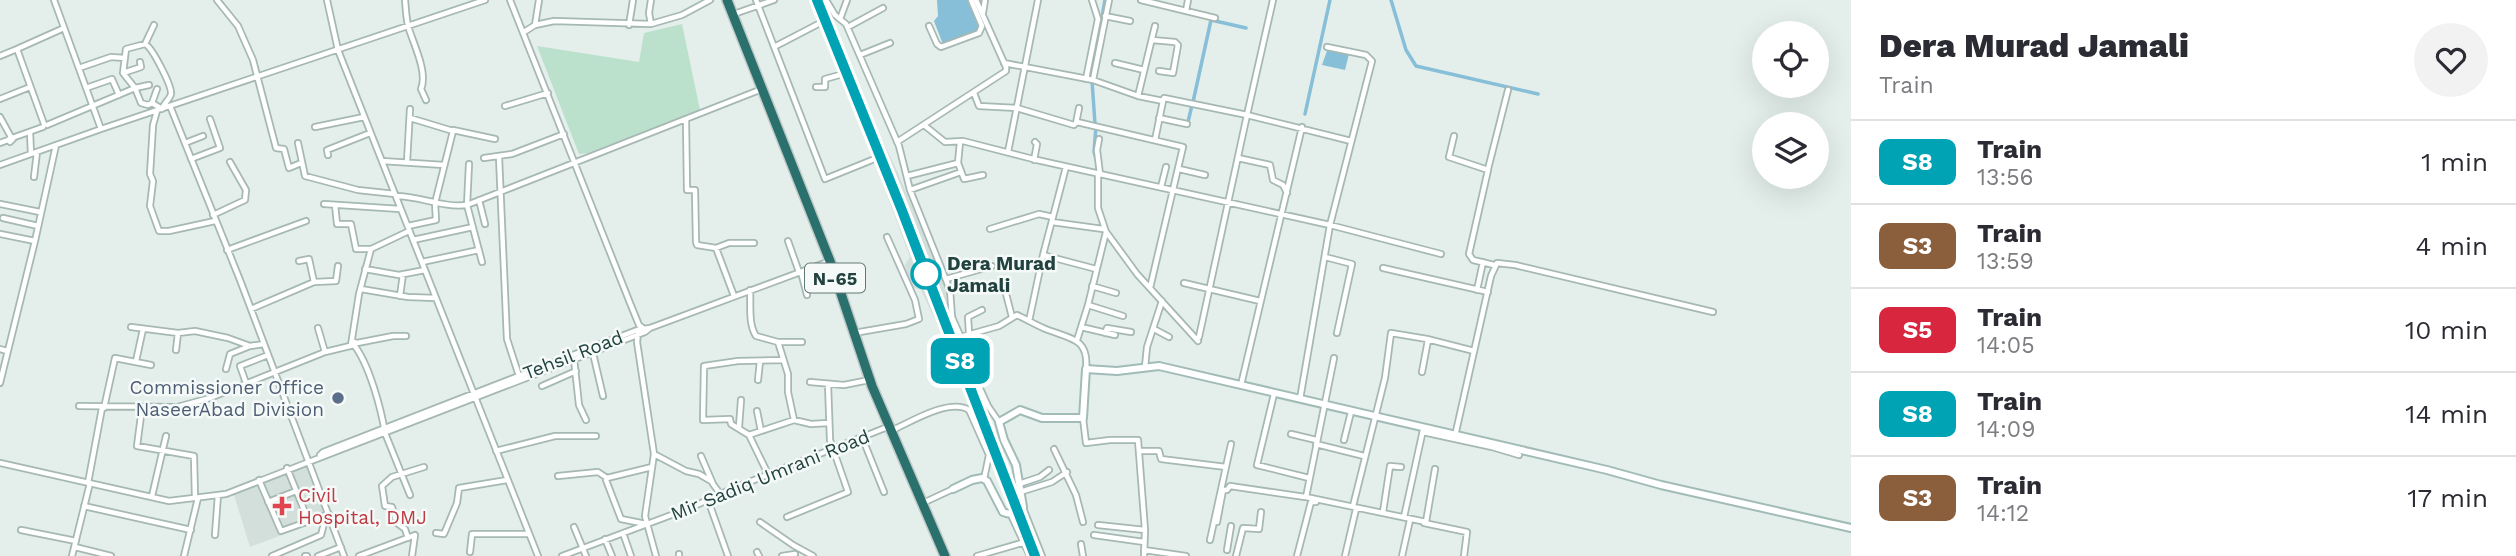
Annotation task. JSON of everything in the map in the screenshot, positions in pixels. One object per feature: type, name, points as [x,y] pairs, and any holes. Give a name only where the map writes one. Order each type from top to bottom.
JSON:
[{"type":"highway","name":"N-65","points":[[727,0],[830,261],[870,379],[945,556]]},
{"type":"street","points":[[54,0],[101,129]]},
{"type":"street","points":[[217,0],[238,26],[253,60],[276,148],[284,149],[289,168],[301,163]]},
{"type":"street","points":[[327,0],[338,50],[538,556]]},
{"type":"street","points":[[405,0],[408,26],[420,56],[424,81],[421,89],[426,100]]},
{"type":"street","points":[[0,166],[56,144],[485,0]]},
{"type":"street","points":[[510,0],[640,330],[636,342],[654,454],[646,507],[656,556]]},
{"type":"street","points":[[535,25],[539,0]]},
{"type":"street","points":[[629,25],[632,0]]},
{"type":"street","points":[[651,0],[651,24]]},
{"type":"street","points":[[524,32],[535,25],[554,21],[651,24],[682,15],[710,0]]},
{"type":"street","points":[[756,0],[825,179],[872,160]]},
{"type":"street","points":[[733,14],[774,0]]},
{"type":"street","points":[[816,0],[843,74],[825,79],[825,86],[816,87]]},
{"type":"street","points":[[826,0],[829,8],[848,27],[897,142],[910,190],[950,290],[952,317],[973,365],[977,382],[999,422],[1004,440],[1015,461],[1023,507],[1042,556]]},
{"type":"street","points":[[840,19],[847,0]]},
{"type":"street","points":[[897,142],[1006,71],[983,16],[973,0]]},
{"type":"street","points":[[929,26],[940,47],[979,33],[982,26],[973,0]]},
{"type":"street","points":[[983,16],[985,0]]},
{"type":"street","points":[[1008,152],[1038,0]]},
{"type":"street","points":[[1086,79],[1098,19],[1092,0]]},
{"type":"street","points":[[1093,80],[1109,0]]},
{"type":"street","points":[[1142,0],[1215,18]]},
{"type":"street","points":[[1186,11],[1188,0]]},
{"type":"street","points":[[1098,139],[1098,208],[1105,231],[1150,288],[1198,339],[1273,0]]},
{"type":"street","points":[[848,27],[883,8]]},
{"type":"street","points":[[1105,16],[1130,21]]},
{"type":"street","points":[[774,47],[824,21]]},
{"type":"street","points":[[145,44],[154,25]]},
{"type":"street","points":[[1138,96],[1155,26]]},
{"type":"street","points":[[0,56],[64,28]]},
{"type":"street","points":[[1152,40],[1175,42],[1178,45],[1173,73],[1158,71]]},
{"type":"street","points":[[860,55],[890,43]]},
{"type":"street","points":[[152,103],[141,103],[135,88],[123,73],[128,47],[145,44],[150,46],[171,89],[170,98],[160,109],[153,125],[150,206],[159,231],[169,231],[214,218],[245,200],[246,190],[230,162]]},
{"type":"street","points":[[1300,400],[1330,225],[1373,61],[1370,56],[1327,47]]},
{"type":"street","points":[[17,50],[45,125]]},
{"type":"street","points":[[79,68],[111,57],[125,58]]},
{"type":"street","points":[[123,73],[141,67],[141,62]]},
{"type":"street","points":[[1004,62],[1093,80],[1138,96],[1163,100],[1164,97],[1302,127],[1351,141]]},
{"type":"street","points":[[1115,63],[1144,70]]},
{"type":"street","points":[[86,88],[113,79],[118,95]]},
{"type":"street","points":[[0,143],[135,88],[149,85]]},
{"type":"street","points":[[0,99],[30,87]]},
{"type":"street","points":[[152,103],[157,89]]},
{"type":"street","points":[[298,144],[305,176],[358,190],[455,206],[467,205],[763,89]]},
{"type":"street","points":[[1508,90],[1469,252],[1471,258],[1494,265],[1501,262],[1713,312]]},
{"type":"street","points":[[505,106],[548,93]]},
{"type":"street","points":[[974,93],[979,106],[1017,108],[1074,125],[1077,122],[1184,146],[1150,288]]},
{"type":"street","points":[[1155,140],[1163,100]]},
{"type":"street","points":[[152,103],[160,109]]},
{"type":"street","points":[[170,106],[251,309],[344,556]]},
{"type":"street","points":[[1077,122],[1079,108]]},
{"type":"street","points":[[407,162],[410,109]]},
{"type":"street","points":[[314,127],[364,117]]},
{"type":"street","points":[[410,118],[495,139]]},
{"type":"street","points":[[1159,118],[1187,124]]},
{"type":"street","points":[[0,119],[10,138]]},
{"type":"street","points":[[191,159],[220,148],[210,119]]},
{"type":"street","points":[[686,120],[687,190],[695,190],[697,245],[716,248],[729,243],[754,243]]},
{"type":"street","points":[[924,125],[945,142],[960,142],[1008,152],[1330,225],[1441,254]]},
{"type":"street","points":[[1240,386],[1302,127]]},
{"type":"street","points":[[335,205],[337,224],[351,224],[356,249],[371,249],[409,229],[436,220],[435,203],[453,129]]},
{"type":"street","points":[[30,132],[34,153],[34,177]]},
{"type":"street","points":[[328,155],[327,150],[371,133]]},
{"type":"street","points":[[484,158],[499,157],[564,134]]},
{"type":"street","points":[[185,143],[203,136]]},
{"type":"street","points":[[1454,136],[1449,157],[1488,170]]},
{"type":"street","points":[[960,142],[958,163],[964,180],[983,175]]},
{"type":"street","points":[[1034,160],[1037,144],[1035,142]]},
{"type":"street","points":[[0,383],[56,144]]},
{"type":"street","points":[[499,157],[507,339],[519,376]]},
{"type":"street","points":[[1238,158],[1270,165],[1273,180],[1283,185],[1287,194]]},
{"type":"street","points":[[382,161],[444,165]]},
{"type":"street","points":[[907,176],[958,163]]},
{"type":"street","points":[[469,164],[467,205],[482,262]]},
{"type":"street","points":[[1030,321],[1043,255],[1066,167]]},
{"type":"street","points":[[1161,187],[1166,167]]},
{"type":"street","points":[[1179,169],[1205,175]]},
{"type":"street","points":[[910,190],[961,172]]},
{"type":"street","points":[[479,200],[485,224]]},
{"type":"street","points":[[0,204],[40,212]]},
{"type":"street","points":[[324,204],[401,209]]},
{"type":"street","points":[[990,229],[1039,214],[1052,220],[1105,231]]},
{"type":"street","points":[[3,218],[38,226]]},
{"type":"street","points":[[227,250],[306,221]]},
{"type":"street","points":[[413,240],[473,227]]},
{"type":"street","points":[[1077,340],[1105,231]]},
{"type":"street","points":[[0,234],[35,242]]},
{"type":"street","points":[[853,333],[919,319],[915,300],[887,237]]},
{"type":"street","points":[[788,241],[807,295]]},
{"type":"street","points":[[716,248],[734,296]]},
{"type":"street","points":[[351,343],[371,249]]},
{"type":"street","points":[[422,262],[479,250]]},
{"type":"street","points":[[1043,255],[1096,269]]},
{"type":"street","points":[[1325,257],[1352,264],[1337,333]]},
{"type":"street","points":[[299,261],[309,259],[314,282]]},
{"type":"street","points":[[0,463],[169,500],[218,495],[324,456],[640,330],[830,261]]},
{"type":"street","points":[[1477,290],[1483,262]]},
{"type":"street","points":[[1455,436],[1494,265]]},
{"type":"street","points":[[251,309],[314,282],[336,281],[338,266]]},
{"type":"street","points":[[946,279],[992,266]]},
{"type":"street","points":[[1383,268],[1488,292]]},
{"type":"street","points":[[365,269],[403,274],[425,270]]},
{"type":"street","points":[[400,296],[403,274]]},
{"type":"street","points":[[1184,283],[1260,301]]},
{"type":"street","points":[[1092,286],[1116,293]]},
{"type":"street","points":[[361,289],[400,296],[436,298]]},
{"type":"street","points":[[750,290],[753,332],[761,339],[802,342]]},
{"type":"street","points":[[1005,290],[1012,317]]},
{"type":"street","points":[[1145,367],[1147,347],[1162,301]]},
{"type":"street","points":[[1088,305],[1123,316]]},
{"type":"street","points":[[970,334],[968,317],[982,310]]},
{"type":"street","points":[[960,337],[999,326],[1017,315],[1077,340],[1086,354],[1083,418],[1086,443],[1138,440],[1145,530],[1144,553],[1186,556]]},
{"type":"street","points":[[131,327],[178,333],[195,331],[250,346]]},
{"type":"street","points":[[1081,327],[1115,335]]},
{"type":"street","points":[[318,328],[325,352]]},
{"type":"street","points":[[1105,333],[1107,328],[1131,332]]},
{"type":"street","points":[[136,361],[143,329]]},
{"type":"street","points":[[1154,329],[1169,337]]},
{"type":"street","points":[[176,350],[178,333]]},
{"type":"street","points":[[1345,556],[1364,456],[1386,375],[1391,333],[1474,351]]},
{"type":"street","points":[[79,406],[173,408],[246,384],[351,343],[393,335],[406,336]]},
{"type":"street","points":[[1422,372],[1427,339]]},
{"type":"street","points":[[778,342],[794,420]]},
{"type":"street","points":[[351,343],[356,346],[371,379],[385,430],[411,495]]},
{"type":"street","points":[[226,369],[228,355],[250,346],[264,344]]},
{"type":"street","points":[[0,349],[7,351]]},
{"type":"street","points":[[592,350],[603,396]]},
{"type":"street","points":[[246,384],[240,366],[268,355]]},
{"type":"street","points":[[574,357],[579,405],[586,420]]},
{"type":"street","name":"Tehsil Road","points":[[475,396],[519,376],[574,357]]},
{"type":"street","points":[[72,556],[115,358],[151,365]]},
{"type":"street","points":[[1306,497],[1334,358]]},
{"type":"street","points":[[768,474],[749,435],[731,424],[730,419],[703,420],[704,366],[783,360]]},
{"type":"street","points":[[758,380],[760,361]]},
{"type":"street","points":[[1086,369],[1117,371],[1160,366],[1519,455]]},
{"type":"street","points":[[542,386],[576,371]]},
{"type":"street","points":[[810,382],[844,385],[870,379]]},
{"type":"street","points":[[787,517],[848,492],[830,440],[828,384]]},
{"type":"street","points":[[1274,394],[1257,465],[1309,478]]},
{"type":"street","points":[[739,428],[741,400]]},
{"type":"street","name":"Mir Sadiq Umrani Road","points":[[562,556],[862,437],[954,405],[966,407],[989,456],[984,479]]},
{"type":"street","points":[[142,408],[137,446],[194,456],[196,498],[184,556]]},
{"type":"street","points":[[999,422],[1020,410],[1042,418],[1083,418]]},
{"type":"street","points":[[757,411],[761,431]]},
{"type":"street","points":[[1344,440],[1351,412]]},
{"type":"street","points":[[749,435],[794,420],[811,424],[830,423]]},
{"type":"street","points":[[1423,430],[1608,470],[1661,485],[1851,528]]},
{"type":"street","points":[[1402,556],[1423,430]]},
{"type":"street","points":[[1290,434],[1364,456]]},
{"type":"street","points":[[152,496],[166,436]]},
{"type":"street","points":[[496,451],[555,436],[596,436]]},
{"type":"street","points":[[862,437],[884,492]]},
{"type":"street","points":[[1210,540],[1231,444]]},
{"type":"street","points":[[1055,449],[1076,495],[1083,522]]},
{"type":"street","points":[[1139,451],[1159,451],[1161,459],[1226,467]]},
{"type":"street","points":[[654,454],[711,481]]},
{"type":"street","points":[[701,456],[711,481],[721,495]]},
{"type":"street","points":[[1382,513],[1385,509],[1390,466],[1401,467]]},
{"type":"street","points":[[408,538],[405,529],[397,523],[392,507],[385,506],[382,490],[385,483],[401,473],[424,467]]},
{"type":"street","points":[[558,476],[598,472],[607,478],[652,467]]},
{"type":"street","points":[[287,468],[309,522]]},
{"type":"street","points":[[1297,556],[1311,502],[1426,522],[1436,469]]},
{"type":"street","points":[[1019,488],[1049,470]]},
{"type":"street","points":[[1019,488],[1052,482],[1067,472]]},
{"type":"street","points":[[607,478],[608,490],[621,519],[648,524]]},
{"type":"street","points":[[922,503],[972,480],[984,479],[1000,509],[1010,514],[1030,556]]},
{"type":"street","points":[[259,480],[281,531],[329,515]]},
{"type":"street","points":[[436,533],[444,534],[457,503],[459,488],[507,480]]},
{"type":"street","points":[[1222,490],[1227,490],[1230,486],[1306,497],[1467,532],[1464,556]]},
{"type":"street","points":[[1217,523],[1224,492],[1222,490]]},
{"type":"street","points":[[268,502],[296,491]]},
{"type":"street","points":[[215,535],[218,495]]},
{"type":"street","points":[[708,500],[728,556]]},
{"type":"street","points":[[84,506],[191,530]]},
{"type":"street","points":[[1010,514],[1023,507]]},
{"type":"street","points":[[1236,556],[1243,528],[1259,528],[1261,512]]},
{"type":"street","points":[[272,556],[321,534],[329,515]]},
{"type":"street","points":[[760,522],[813,556]]},
{"type":"street","points":[[1098,525],[1145,530]]},
{"type":"street","points":[[1227,550],[1231,526]]},
{"type":"street","points":[[574,527],[586,556]]},
{"type":"street","points":[[21,530],[111,556]]},
{"type":"street","points":[[623,533],[631,556]]},
{"type":"street","points":[[470,552],[472,534],[529,534]]},
{"type":"street","points":[[359,556],[416,536],[412,556]]},
{"type":"street","points":[[1094,536],[1144,542]]},
{"type":"street","points":[[605,539],[612,556]]},
{"type":"street","points":[[977,556],[1025,542]]},
{"type":"street","points":[[1081,544],[1083,556]]},
{"type":"street","points":[[318,556],[341,548]]},
{"type":"street","points":[[782,556],[795,554]]},
{"type":"shaded area","points":[[850,74],[898,173],[948,291],[951,320],[1000,450],[1017,504],[1010,506],[921,290],[910,286],[905,265],[910,257],[842,76]]},
{"type":"shaded area","name":"Civil Hospital, DMJ","points":[[309,460],[330,517],[250,547],[234,495]]},
{"type":"green space","points":[[682,24],[700,110],[588,153],[579,154],[537,46],[639,62],[644,33]]},
{"type":"water","points":[[937,0],[969,0],[981,26],[963,38],[942,42],[934,21],[938,16]]},
{"type":"water","points":[[1328,48],[1348,52],[1345,70],[1322,65]]},
{"type":"waterway","points":[[1091,77],[1105,0]]},
{"type":"waterway","points":[[1305,114],[1330,0]]},
{"type":"waterway","points":[[1391,0],[1406,50],[1416,66],[1538,94]]},
{"type":"waterway","points":[[1193,102],[1211,20],[1246,28]]},
{"type":"waterway","points":[[1092,81],[1095,124]]},
{"type":"waterway","points":[[1188,122],[1192,105]]},
{"type":"waterway","points":[[1096,126],[1094,152],[1097,162]]},
{"type":"railway","points":[[817,0],[901,208],[1035,556]]},
{"type":"train","name":"S8","points":[[817,0],[901,208],[1035,556]]},
{"type":"place","name":"Dera Murad Jamali","points":[[926,274]]},
{"type":"place","name":"Commissioner Office NaseerAbad Division","points":[[338,398]]},
{"type":"place","name":"Civil Hospital, DMJ","points":[[282,506]]}]
